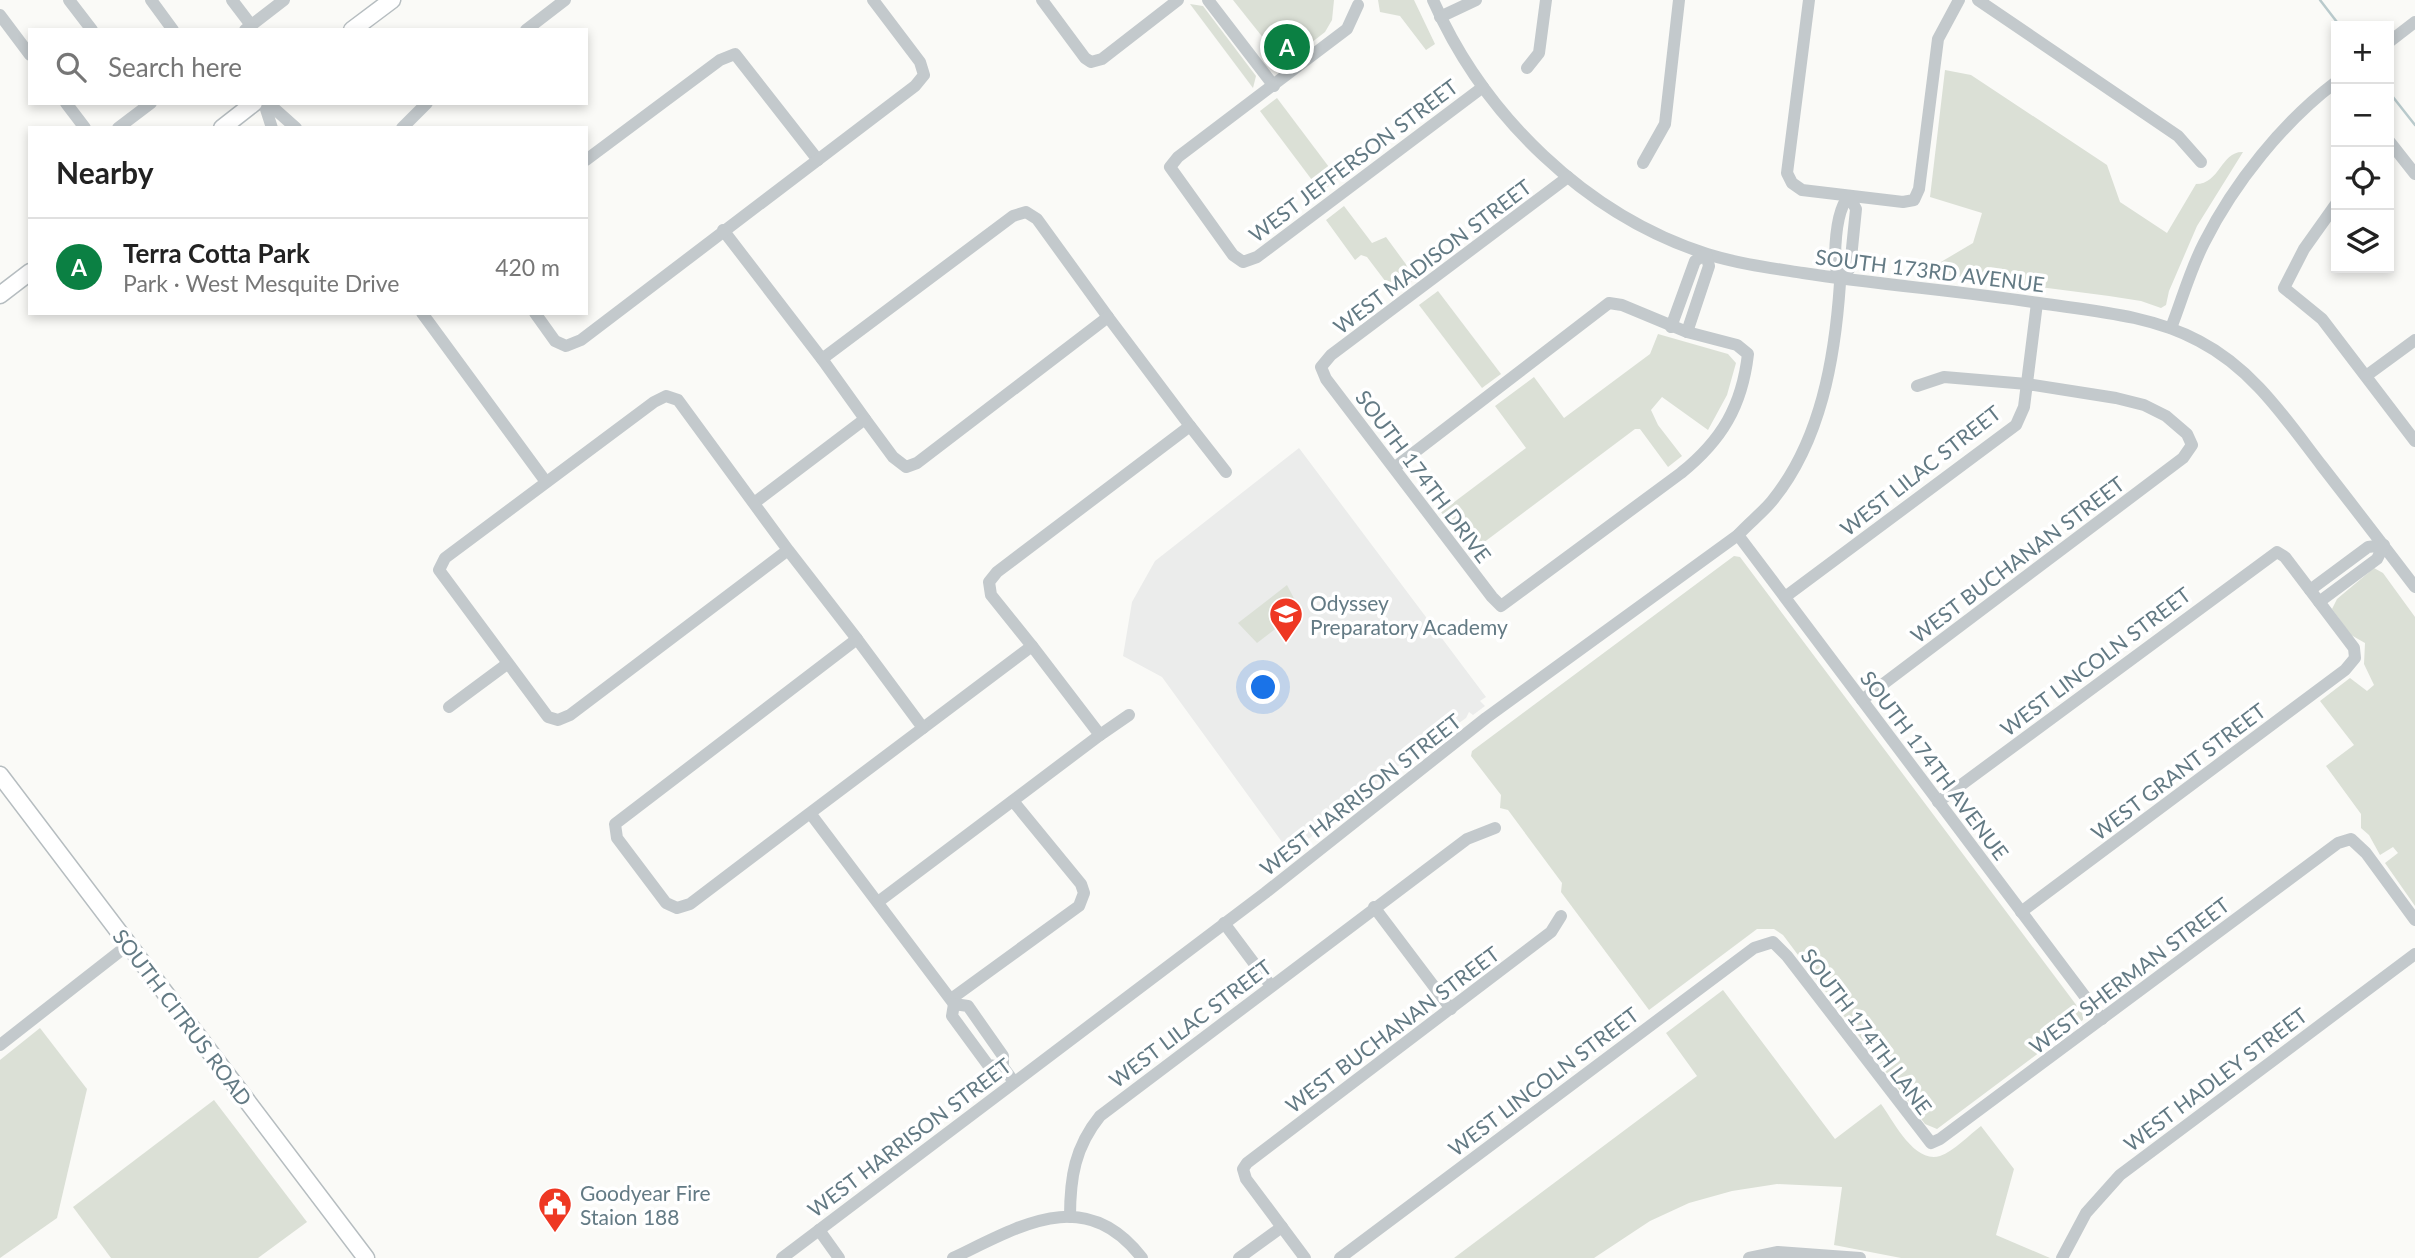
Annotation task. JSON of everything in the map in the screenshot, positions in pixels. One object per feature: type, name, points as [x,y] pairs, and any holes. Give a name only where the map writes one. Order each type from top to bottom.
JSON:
[{"type":"main road","points":[[355,28],[391,0]]},
{"type":"main road","points":[[225,126],[251,105]]},
{"type":"main road","points":[[0,295],[28,274]]},
{"type":"main road","name":"SOUTH CITRUS ROAD","points":[[0,775],[366,1258]]},
{"type":"street","points":[[69,0],[90,28]]},
{"type":"street","points":[[151,0],[172,28]]},
{"type":"street","points":[[232,0],[248,27],[284,0]]},
{"type":"street","points":[[529,28],[565,0]]},
{"type":"street","points":[[536,315],[555,341],[566,346],[581,340],[915,86],[924,75],[920,62],[873,0]]},
{"type":"street","points":[[1042,0],[1085,58],[1091,62],[1102,59],[1178,0]]},
{"type":"street","points":[[1208,0],[1274,86],[1347,29],[1358,5]]},
{"type":"street","name":"SOUTH 173RD AVENUE","points":[[1433,0],[1440,17],[1499,108],[1568,177],[1660,235],[1706,254],[1740,263],[1841,279],[2110,313],[2171,328],[2217,351],[2264,391],[2415,587]]},
{"type":"street","points":[[1440,17],[1476,0]]},
{"type":"street","points":[[1527,68],[1539,53],[1546,0]]},
{"type":"street","points":[[1643,163],[1665,124],[1679,0]]},
{"type":"street","points":[[1809,0],[1787,173],[1792,183],[1802,190],[1914,200],[1919,189],[1938,39],[1959,0]]},
{"type":"street","points":[[1978,0],[2178,136],[2201,162]]},
{"type":"street","points":[[0,15],[28,52]]},
{"type":"street","points":[[2394,38],[2415,22]]},
{"type":"street","points":[[588,159],[720,60],[735,54],[817,160]]},
{"type":"street","points":[[2171,328],[2203,243],[2225,206],[2248,173],[2290,124],[2334,84]]},
{"type":"street","name":"WEST JEFFERSON STREET","points":[[1274,86],[1178,157],[1170,167],[1233,255],[1243,262],[1257,257],[1483,87]]},
{"type":"street","points":[[68,105],[83,126]]},
{"type":"street","points":[[121,126],[148,105]]},
{"type":"street","points":[[266,105],[272,126]]},
{"type":"street","points":[[268,105],[294,126]]},
{"type":"street","points":[[404,126],[424,105]]},
{"type":"street","points":[[2391,147],[2415,174]]},
{"type":"street","name":"WEST MADISON STREET","points":[[1321,367],[1331,355],[1568,177]]},
{"type":"street","name":"WEST HARRISON STREET","points":[[782,1258],[1224,923],[1486,718],[1738,535],[1772,501],[1798,464],[1812,435],[1831,352],[1841,279],[1850,268],[1856,209],[1849,195]]},
{"type":"street","points":[[2332,210],[2304,249],[2284,288],[2322,319],[2415,442]]},
{"type":"street","points":[[822,359],[1013,216],[1026,212],[1037,219],[1226,472]]},
{"type":"street","points":[[723,230],[893,457],[906,467],[917,463],[1108,317]]},
{"type":"street","points":[[1394,468],[1609,303],[1622,305],[1671,327],[1686,332],[1709,266],[1706,254],[1695,261],[1671,327]]},
{"type":"street","name":"WEST LILAC STREET","points":[[1785,597],[2016,425],[2024,407],[2028,384],[2037,303]]},
{"type":"street","points":[[423,315],[546,482]]},
{"type":"street","name":"SOUTH 174TH DRIVE","points":[[1321,367],[1326,379],[1501,606],[1700,458],[1716,439],[1742,393],[1748,354],[1737,345],[1686,332]]},
{"type":"street","points":[[2366,376],[2415,340]]},
{"type":"street","points":[[1916,386],[1944,377],[2028,384]]},
{"type":"street","name":"WEST BUCHANAN STREET","points":[[1862,700],[2183,458],[2193,444],[2187,434],[2166,416],[2144,405],[2028,384]]},
{"type":"street","points":[[788,550],[570,715],[558,720],[548,717],[439,570],[445,558],[666,396],[678,400],[923,727]]},
{"type":"street","points":[[754,503],[865,419]]},
{"type":"street","points":[[1100,735],[991,594],[989,582],[997,572],[1190,426]]},
{"type":"street","name":"SOUTH 174TH AVENUE","points":[[1738,535],[2102,1019]]},
{"type":"street","points":[[2384,545],[2377,559],[2319,603],[2310,590],[2368,547],[2384,545]]},
{"type":"street","name":"WEST LINCOLN STREET","points":[[1938,802],[2277,552],[2285,557],[2310,590]]},
{"type":"street","name":"WEST GRANT STREET","points":[[2021,912],[2345,670],[2355,658],[2354,648],[2319,603]]},
{"type":"street","points":[[857,639],[615,824],[617,838],[666,903],[677,908],[690,904],[1032,646]]},
{"type":"street","points":[[449,707],[507,664]]},
{"type":"street","points":[[878,902],[1129,715]]},
{"type":"street","points":[[1003,1067],[988,1065],[952,1016],[953,1001],[1079,906],[1084,893],[1081,884],[1013,801]]},
{"type":"street","points":[[810,813],[953,1001],[968,1006],[1003,1056],[1003,1067],[1014,1082]]},
{"type":"street","name":"WEST LILAC STREET","points":[[1070,1217],[1071,1182],[1076,1157],[1086,1134],[1100,1116],[1467,839],[1495,828]]},
{"type":"street","name":"WEST SHERMAN STREET","points":[[1931,1143],[1940,1139],[2338,843],[2351,839],[2366,853],[2415,920]]},
{"type":"street","points":[[1374,908],[1451,1009]]},
{"type":"street","name":"WEST BUCHANAN STREET","points":[[1282,1227],[1246,1179],[1243,1169],[1254,1157],[1551,932],[1560,916]]},
{"type":"street","points":[[1224,923],[1271,986]]},
{"type":"street","name":"WEST LINCOLN STREET","points":[[1340,1258],[1754,948],[1773,942]]},
{"type":"street","name":"SOUTH 174TH LANE","points":[[1773,942],[1931,1143]]},
{"type":"street","points":[[0,1045],[128,945]]},
{"type":"street","name":"WEST HADLEY STREET","points":[[2062,1258],[2086,1213],[2120,1175],[2415,954]]},
{"type":"street","points":[[953,1258],[1025,1224],[1043,1218],[1070,1217],[1102,1223],[1129,1241],[1142,1258]]},
{"type":"street","points":[[1239,1258],[1282,1227],[1304,1258]]},
{"type":"street","points":[[819,1230],[839,1258]]},
{"type":"street","points":[[1749,1258],[1788,1252],[1860,1258]]},
{"type":"shaded area","points":[[1233,0],[1334,0],[1332,20],[1325,32],[1284,64]]},
{"type":"shaded area","points":[[1378,0],[1414,0],[1435,44],[1426,50],[1400,16],[1380,12]]},
{"type":"shaded area","points":[[1190,4],[1203,6],[1256,76],[1253,88]]},
{"type":"shaded area","points":[[1945,70],[1971,75],[2107,165],[2120,202],[2167,233],[2196,184],[2210,179],[2230,157],[2243,152],[2197,226],[2169,291],[2166,305],[2161,308],[2141,301],[2109,296],[1924,272],[1973,243],[1982,213],[1930,197]]},
{"type":"shaded area","points":[[1277,98],[1338,179],[1321,192],[1260,111]]},
{"type":"shaded area","points":[[1344,206],[1372,243],[1386,237],[1416,278],[1395,294],[1367,257],[1361,255],[1355,260],[1326,220]]},
{"type":"shaded area","points":[[1438,291],[1501,374],[1482,388],[1419,305]]},
{"type":"shaded area","points":[[1658,334],[1728,354],[1736,363],[1727,395],[1708,430],[1662,397],[1651,410],[1658,425],[1682,456],[1668,467],[1640,429],[1635,429],[1471,552],[1441,512],[1526,448],[1495,406],[1534,377],[1564,418],[1650,354]]},
{"type":"shaded area","name":"Odyssey Preparatory Academy","points":[[1299,448],[1486,697],[1480,701],[1485,706],[1473,715],[1469,712],[1466,718],[1394,769],[1321,828],[1314,828],[1315,834],[1290,853],[1162,677],[1123,656],[1132,602],[1155,561]]},
{"type":"shaded area","points":[[1734,556],[1740,557],[2083,1014],[2083,1020],[1937,1129],[1925,1124],[1783,935],[1774,929],[1757,929],[1649,1010],[1561,892],[1562,883],[1508,810],[1500,808],[1501,795],[1471,756],[1472,751]]},
{"type":"shaded area","points":[[2374,568],[2383,573],[2415,617],[2415,906],[2385,863],[2398,853],[2393,847],[2380,855],[2369,835],[2361,828],[2361,814],[2326,766],[2354,745],[2320,701],[2350,678],[2367,691],[2374,685],[2364,664],[2365,643],[2351,635],[2332,609],[2337,599]]},
{"type":"shaded area","points":[[1287,585],[1300,610],[1257,643],[1238,623]]},
{"type":"shaded area","points":[[1723,990],[1835,1139],[1881,1104],[1905,1139],[1922,1154],[1930,1157],[1940,1156],[1951,1150],[1981,1126],[2014,1169],[1996,1235],[2050,1258],[1901,1258],[1834,1245],[1842,1187],[1777,1184],[1732,1191],[1689,1203],[1650,1221],[1594,1258],[1454,1258],[1697,1076],[1666,1033]]},
{"type":"shaded area","points":[[40,1028],[87,1089],[57,1218],[0,1258],[0,1060]]},
{"type":"shaded area","points":[[214,1100],[307,1222],[258,1258],[111,1258],[73,1207]]},
{"type":"waterway","points":[[2320,0],[2336,21]]},
{"type":"waterway","points":[[2394,98],[2415,125]]},
{"type":"place","name":"Terra Cotta Park","points":[[1287,47]]},
{"type":"place","name":"Odyssey Preparatory Academy","points":[[1286,644]]},
{"type":"place","name":"Goodyear Fire Staion 188","points":[[555,1234]]}]
